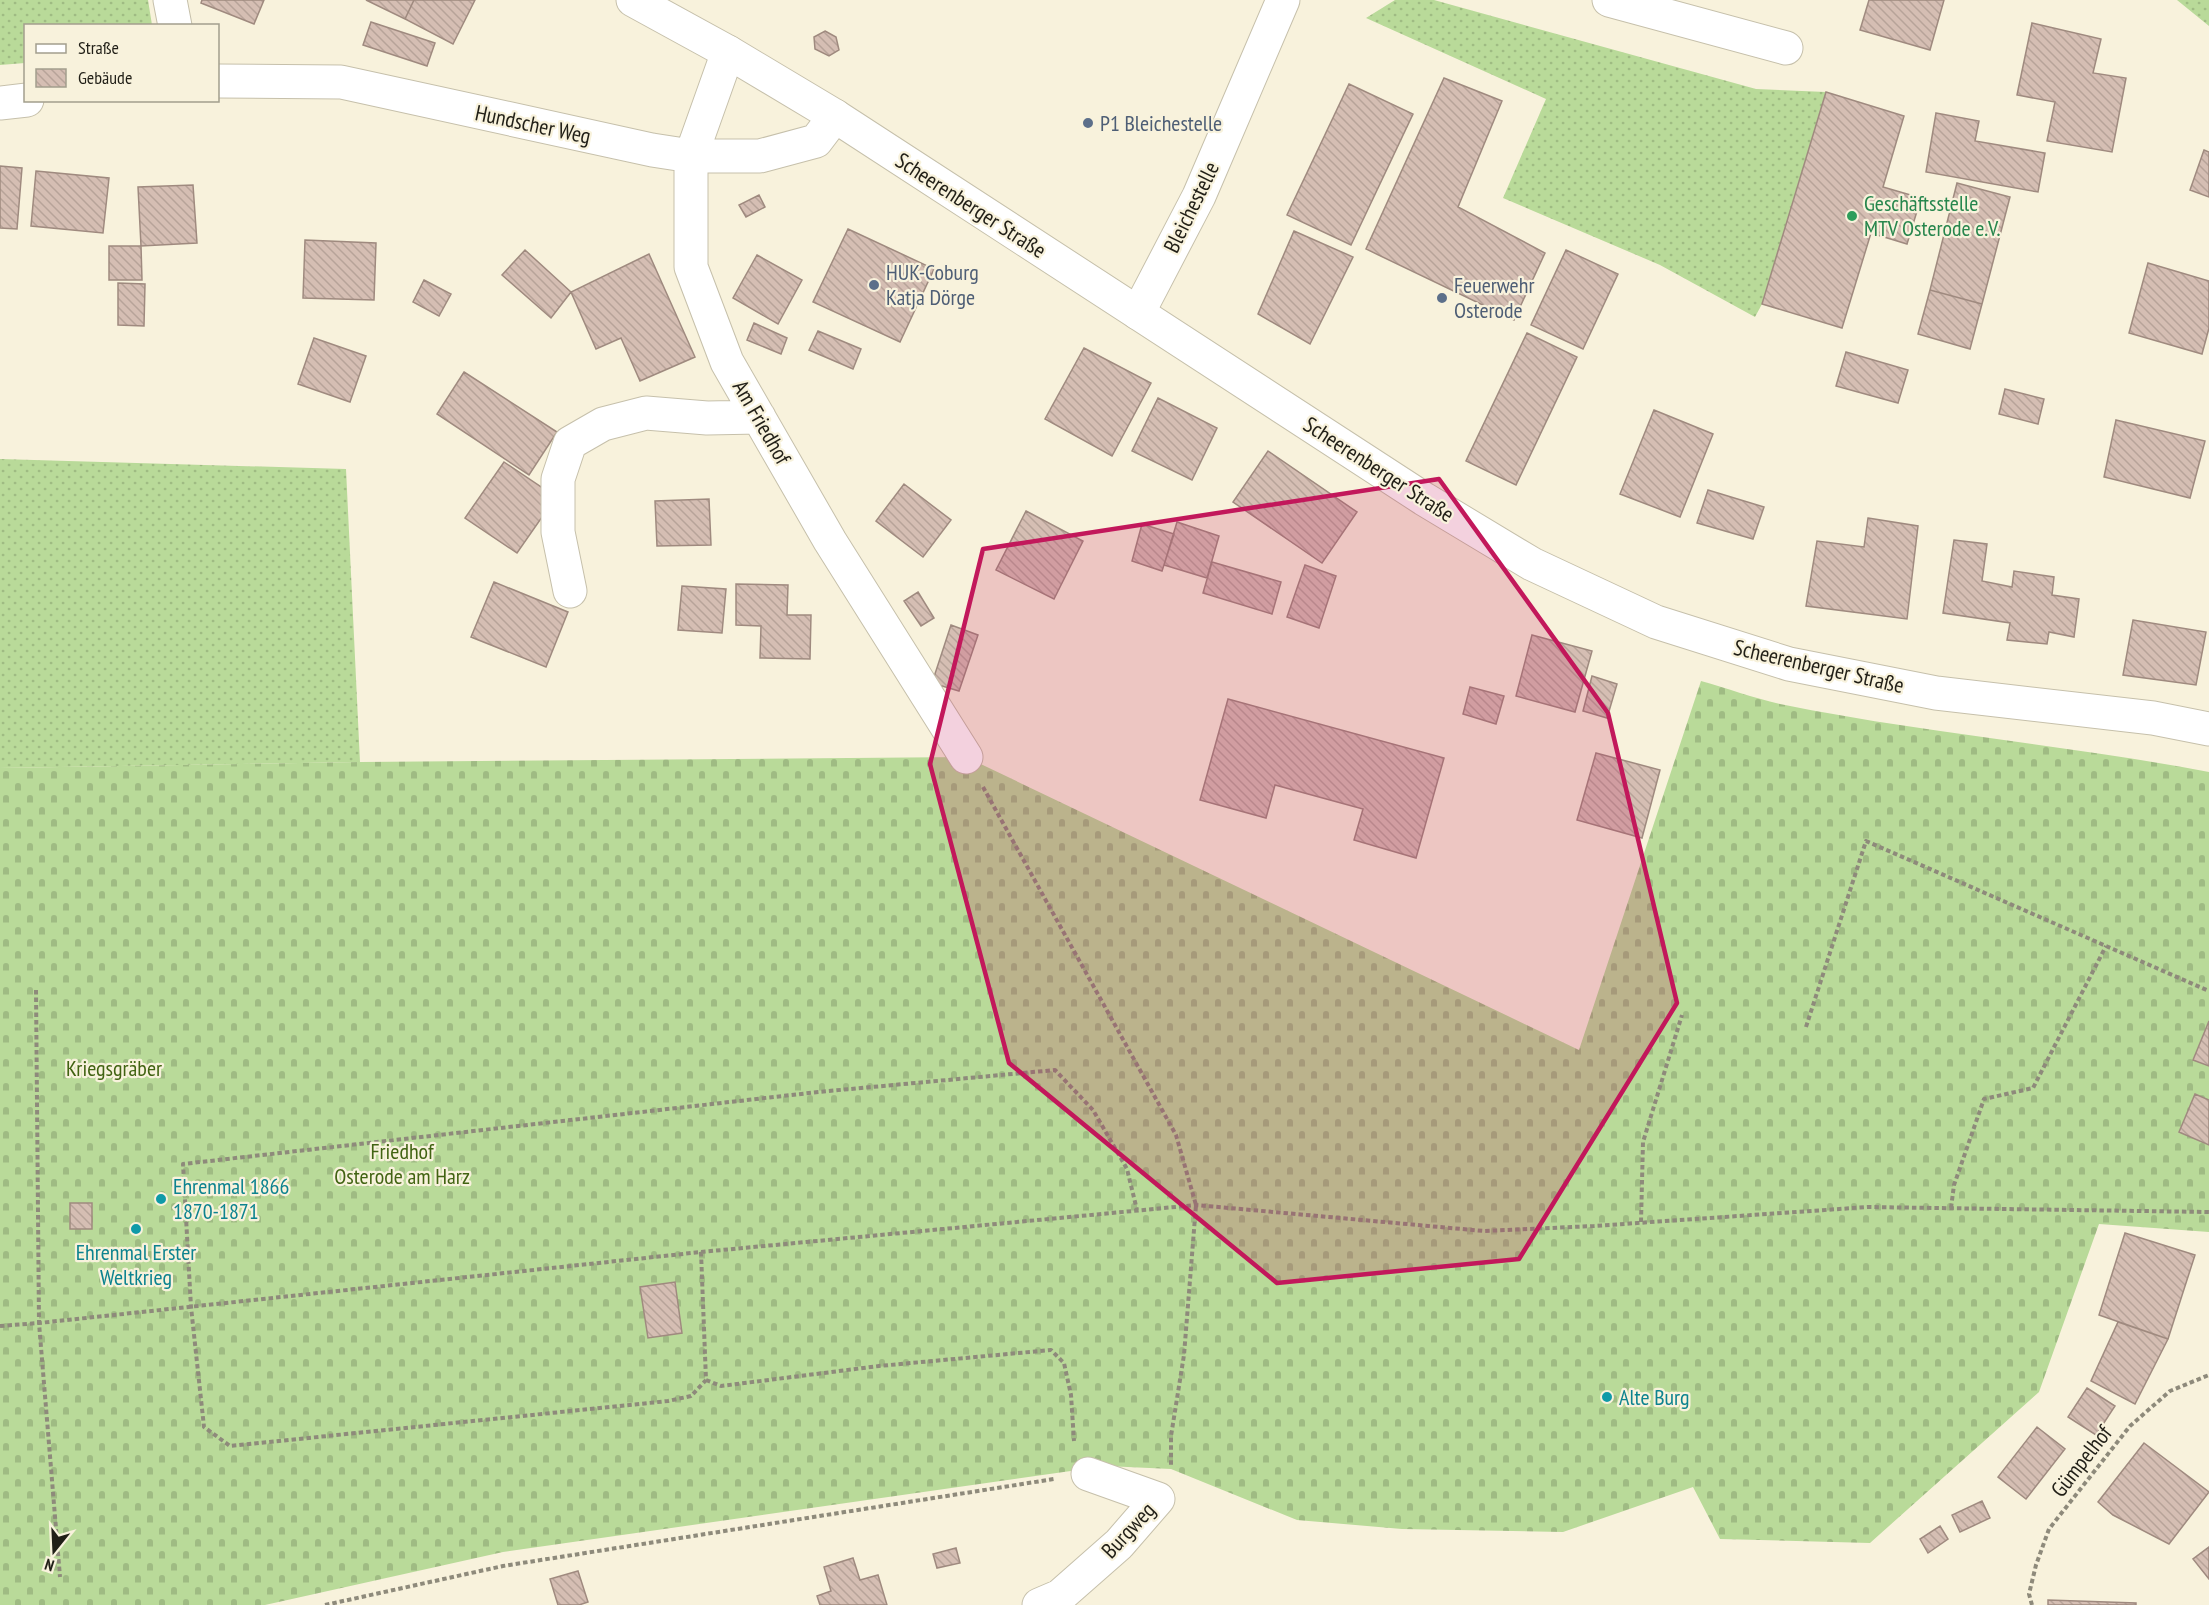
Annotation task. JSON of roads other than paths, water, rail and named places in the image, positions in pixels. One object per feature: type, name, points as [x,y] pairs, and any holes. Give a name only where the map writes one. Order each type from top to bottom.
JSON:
[{"type":"street","points":[[170,0],[175,24]]},
{"type":"street","name":"Scheerenberger Straße","points":[[633,0],[728,52],[835,116],[1424,499],[1532,564],[1656,622],[1789,664],[1936,693],[2153,718],[2209,729]]},
{"type":"street","name":"Bleichestelle","points":[[1138,313],[1199,196],[1283,0]]},
{"type":"street","points":[[1609,0],[1786,48]]},
{"type":"street","name":"Am Friedhof","points":[[728,52],[691,156],[691,267],[728,362],[830,542],[966,757]]},
{"type":"street","name":"Hundscher Weg","points":[[219,81],[341,82],[652,150],[691,156],[760,156],[816,141],[835,116]]},
{"type":"street","points":[[0,103],[24,100]]},
{"type":"street","points":[[570,591],[558,532],[558,479],[570,443],[603,424],[646,413],[707,418],[759,417]]},
{"type":"street","name":"Burgweg","points":[[1039,1605],[1060,1596],[1110,1551],[1158,1499],[1088,1474]]},
{"type":"place","name":"P1 Bleichestelle","points":[[1088,123]]},
{"type":"place","name":"Geschäftsstelle MTV Osterode e.V.","points":[[1852,216]]},
{"type":"place","name":"HUK-Coburg Katja Dörge","points":[[874,285]]},
{"type":"place","name":"Feuerwehr Osterode","points":[[1442,298]]},
{"type":"place","name":"Ehrenmal 1866 1870-1871","points":[[161,1199]]},
{"type":"place","name":"Ehrenmal Erster Weltkrieg","points":[[136,1229]]},
{"type":"place","name":"Alte Burg","points":[[1607,1397]]},
{"type":"park label","name":"Kriegsgräber","points":[[114,1068]]},
{"type":"park label","name":"Friedhof Osterode am Harz","points":[[402,1164]]}]
